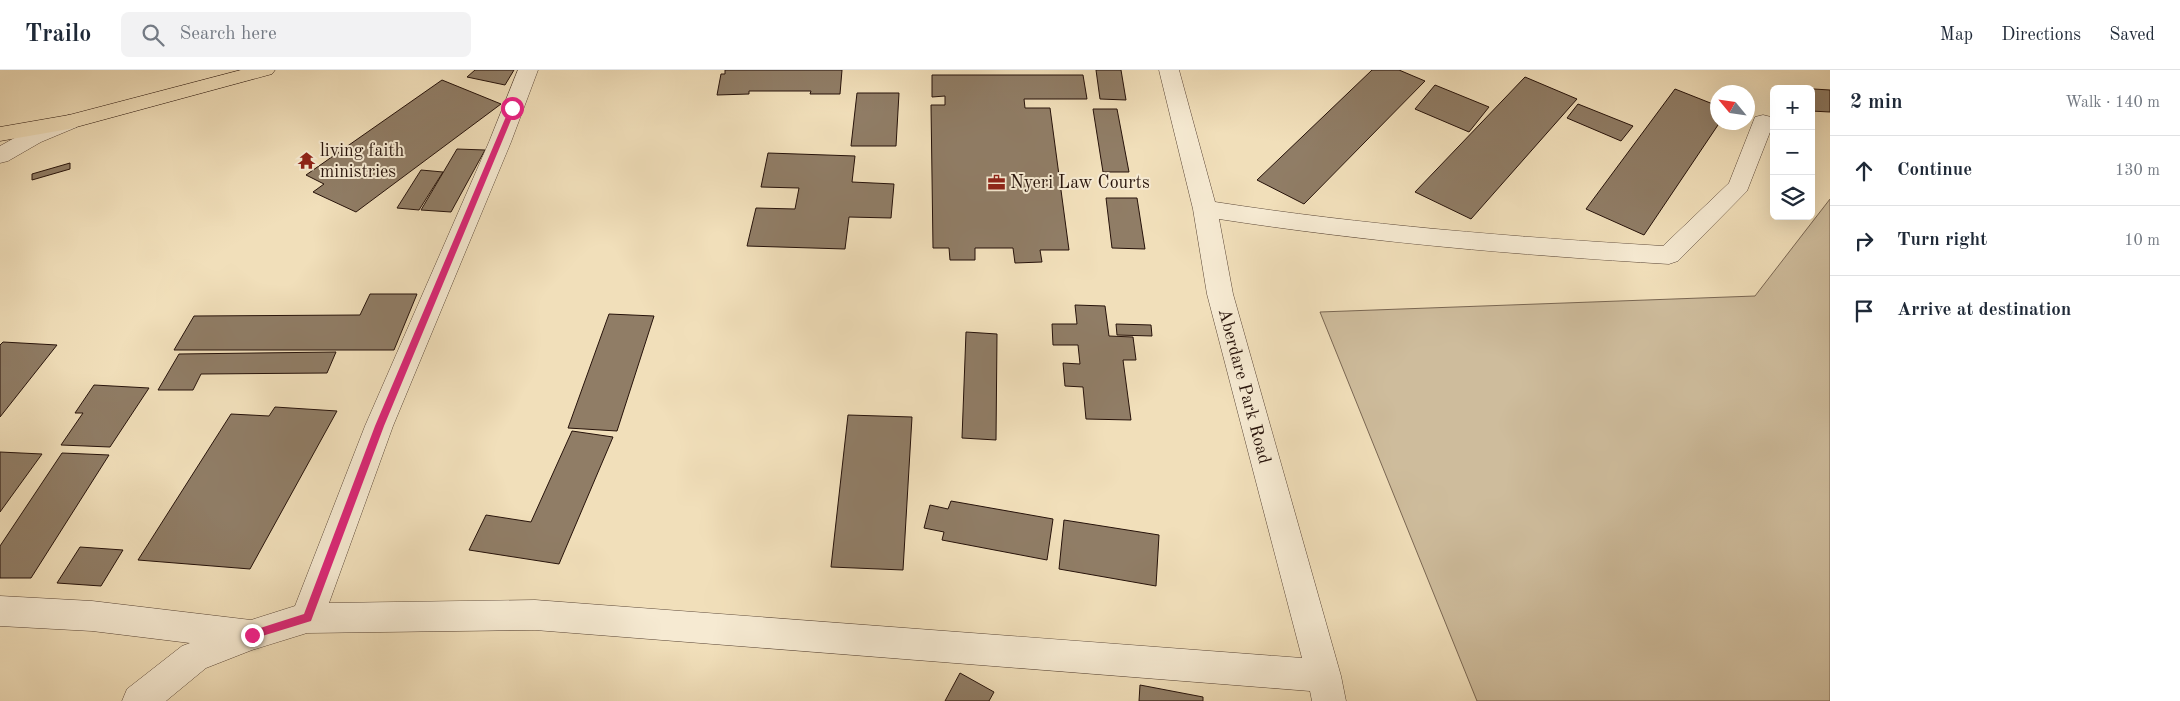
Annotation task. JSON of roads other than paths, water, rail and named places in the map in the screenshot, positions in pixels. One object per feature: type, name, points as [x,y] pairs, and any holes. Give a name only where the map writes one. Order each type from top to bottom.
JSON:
[{"type":"highway","points":[[2,132],[69,122],[265,70]]},
{"type":"street","points":[[307,618],[380,426],[500,142],[528,70]]},
{"type":"street","name":"Aberdare Park Road","points":[[1169,70],[1205,209],[1220,294],[1326,688]]},
{"type":"street","points":[[0,156],[33,137],[69,122]]},
{"type":"street","points":[[1205,209],[1310,225],[1565,248],[1669,255],[1739,186],[1763,122]]},
{"type":"street","points":[[0,610],[92,616],[252,635]]},
{"type":"street","points":[[139,701],[194,657],[252,635],[307,618],[535,615],[1326,688]]},
{"type":"place","name":"living faith ministries","points":[[306,160]]},
{"type":"place","name":"Nyeri Law Courts","points":[[996,182]]}]
